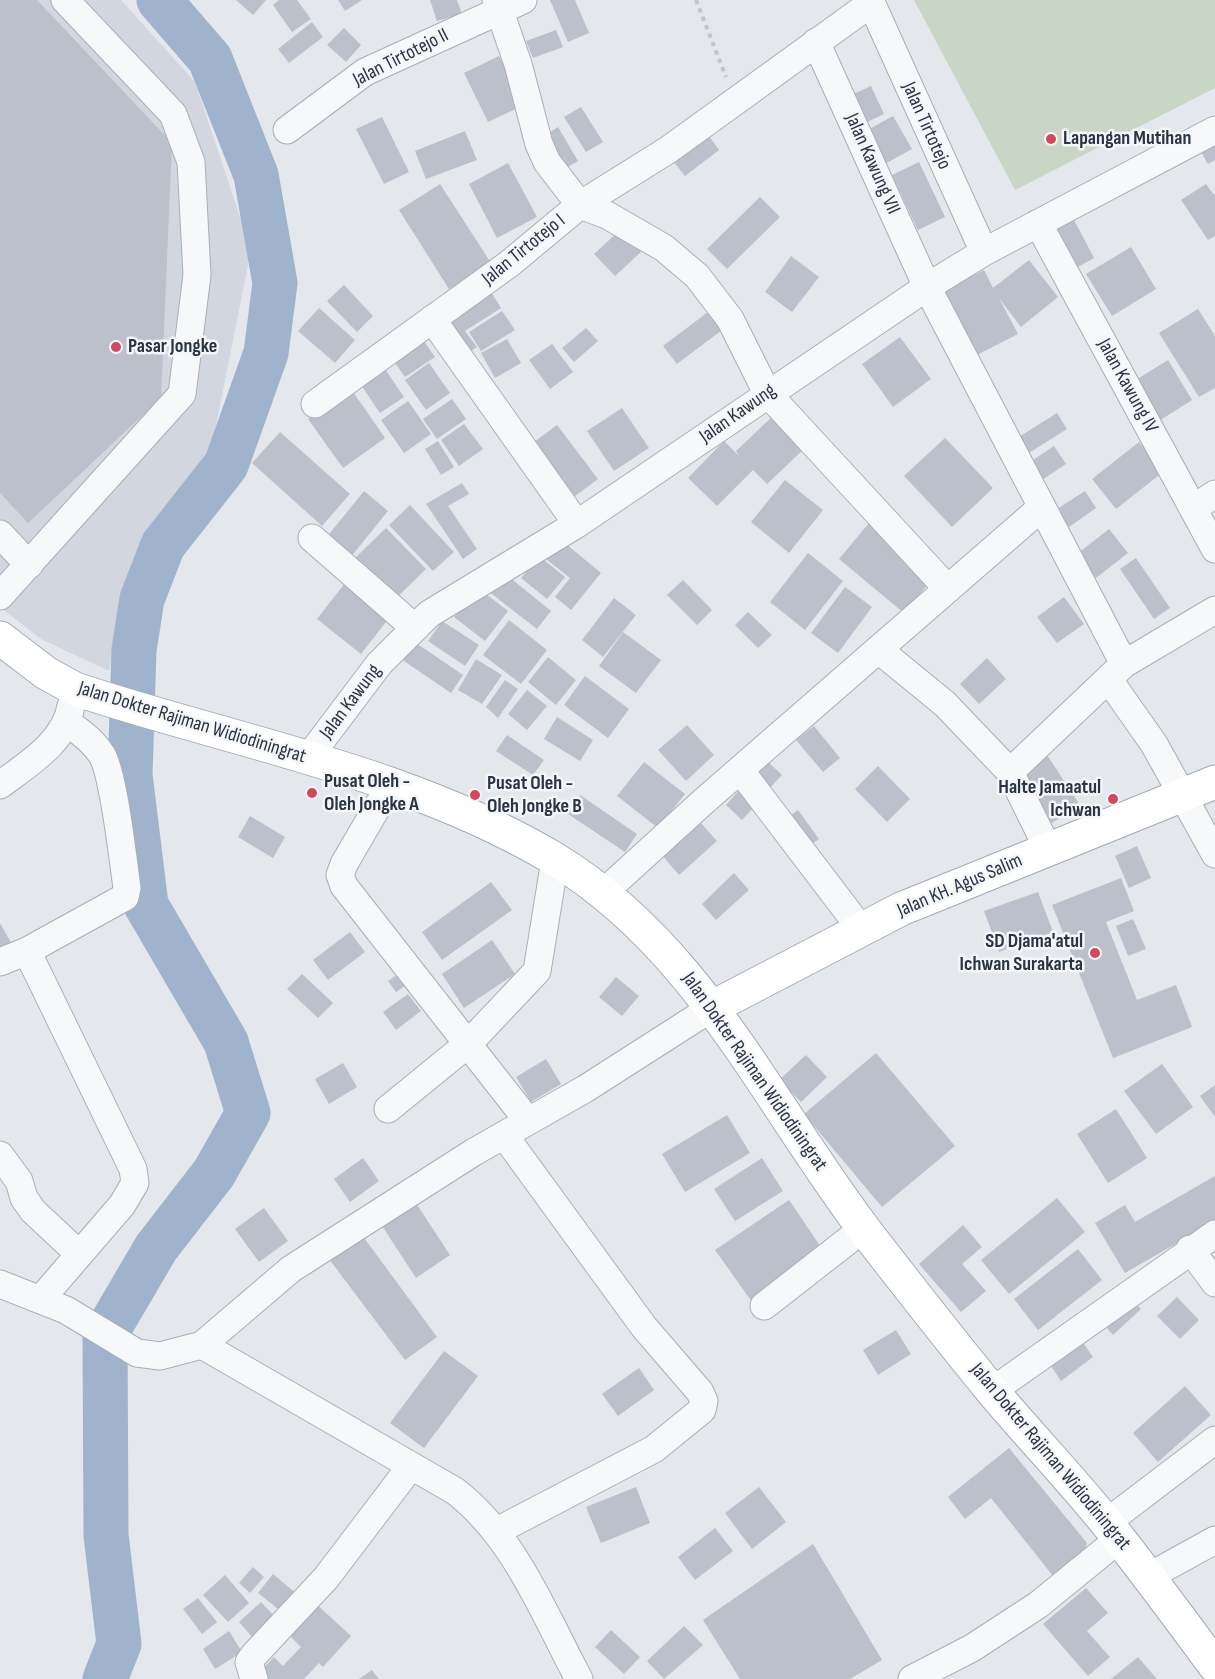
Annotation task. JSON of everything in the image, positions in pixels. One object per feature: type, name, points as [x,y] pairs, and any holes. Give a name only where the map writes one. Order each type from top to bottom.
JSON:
[{"type":"main road","name":"Jalan Dokter Rajiman Widiodiningrat","points":[[0,639],[46,673],[86,693],[309,758],[470,814],[555,860],[603,893],[650,933],[713,1007],[864,1228],[993,1391],[1113,1531],[1215,1666]]},
{"type":"main road","name":"Jalan KH. Agus Salim","points":[[713,1007],[901,909],[1215,782]]},
{"type":"street","points":[[0,596],[182,394],[197,275],[191,162],[173,114],[66,0]]},
{"type":"street","name":"Jalan Tirtotejo I","points":[[315,404],[509,264],[580,205],[668,150],[870,2]]},
{"type":"street","name":"Jalan Tirtotejo","points":[[870,2],[984,252]]},
{"type":"street","points":[[506,4],[539,144],[547,162],[580,205],[607,215],[664,248],[698,276],[730,319],[767,393],[948,589]]},
{"type":"street","name":"Jalan Tirtotejo II","points":[[287,130],[365,72],[506,4]]},
{"type":"street","name":"Jalan Kawung VII","points":[[816,42],[927,287],[1042,507],[1117,672],[1215,854]]},
{"type":"street","name":"Jalan Kawung","points":[[309,758],[379,664],[437,609],[577,524],[767,393],[927,287],[984,252],[1215,130]]},
{"type":"street","name":"Jalan Kawung IV","points":[[1038,224],[1204,501],[1215,549]]},
{"type":"street","points":[[432,319],[577,524]]},
{"type":"street","points":[[603,893],[740,770],[1042,507]]},
{"type":"street","points":[[0,534],[29,565]]},
{"type":"street","points":[[312,538],[415,628]]},
{"type":"street","points":[[1010,772],[1117,672],[1215,610]]},
{"type":"street","points":[[879,650],[945,704],[1010,772],[1048,849]]},
{"type":"street","points":[[0,785],[48,748],[68,723],[86,693]]},
{"type":"street","points":[[0,962],[27,951],[125,897],[127,888],[109,776],[103,756],[84,734],[68,723]]},
{"type":"street","points":[[740,770],[861,929]]},
{"type":"street","points":[[390,785],[344,864],[340,875],[344,886],[528,1121]]},
{"type":"street","points":[[388,1109],[469,1043],[537,971],[555,860]]},
{"type":"street","points":[[27,951],[134,1169],[135,1183],[122,1205],[78,1253],[41,1299]]},
{"type":"street","points":[[0,1284],[66,1310],[123,1347],[137,1353],[160,1356],[202,1345],[291,1269],[504,1135],[585,1089],[713,1007]]},
{"type":"street","points":[[497,1531],[654,1449],[682,1429],[702,1410],[704,1401],[700,1392],[644,1327],[504,1135]]},
{"type":"street","points":[[0,1155],[19,1181],[24,1198],[33,1211],[78,1253]]},
{"type":"street","points":[[764,1305],[864,1228]]},
{"type":"street","points":[[993,1391],[1215,1234]]},
{"type":"street","points":[[1190,1250],[1215,1283]]},
{"type":"street","points":[[202,1345],[455,1491],[477,1508],[497,1531],[518,1564],[579,1679]]},
{"type":"street","points":[[912,1679],[972,1648],[1038,1605],[1113,1531],[1215,1440]]},
{"type":"street","points":[[254,1679],[249,1662],[254,1655],[326,1578],[411,1466]]},
{"type":"street","points":[[1149,1577],[1215,1540]]},
{"type":"path","points":[[696,0],[735,100]]},
{"type":"shaded area","name":"Pasar Jongke","points":[[0,0],[121,0],[195,82],[251,250],[212,445],[137,550],[109,671],[41,639],[0,607]]},
{"type":"green space","name":"Lapangan Mutihan","points":[[914,0],[1215,0],[1215,88],[1015,190]]},
{"type":"building","points":[[0,0],[37,0],[172,143],[161,398],[28,523],[0,493]]},
{"type":"building","points":[[236,0],[266,0],[253,15]]},
{"type":"building","points":[[279,0],[297,0],[311,19],[292,32],[273,5]]},
{"type":"building","points":[[338,0],[362,0],[345,11]]},
{"type":"building","points":[[430,0],[457,0],[462,14],[437,21]]},
{"type":"building","points":[[550,0],[575,0],[589,33],[568,42]]},
{"type":"building","points":[[312,22],[323,37],[289,63],[278,49]]},
{"type":"building","points":[[344,28],[361,45],[346,62],[327,45]]},
{"type":"building","points":[[556,30],[563,47],[533,58],[526,41]]},
{"type":"building","points":[[499,56],[524,105],[488,122],[464,73]]},
{"type":"building","points":[[871,86],[884,114],[861,125],[847,97]]},
{"type":"building","points":[[581,107],[603,142],[586,152],[564,117]]},
{"type":"building","points":[[893,116],[912,149],[883,165],[864,132]]},
{"type":"building","points":[[382,117],[409,172],[384,184],[356,129]]},
{"type":"building","points":[[558,127],[578,161],[566,168],[547,134]]},
{"type":"building","points":[[465,131],[477,160],[426,179],[415,151]]},
{"type":"building","points":[[705,131],[719,150],[685,176],[670,157]]},
{"type":"building","points":[[1215,139],[1215,160],[1208,164],[1199,148]]},
{"type":"building","points":[[919,162],[945,217],[918,230],[892,175]]},
{"type":"building","points":[[508,163],[537,217],[497,238],[469,184]]},
{"type":"building","points":[[440,184],[491,263],[449,289],[399,210]]},
{"type":"building","points":[[1206,184],[1215,196],[1215,236],[1208,240],[1181,200]]},
{"type":"building","points":[[760,197],[780,217],[727,269],[707,249]]},
{"type":"building","points":[[1074,220],[1094,258],[1069,272],[1048,233]]},
{"type":"building","points":[[620,230],[641,252],[615,276],[594,254]]},
{"type":"building","points":[[1131,247],[1156,289],[1112,316],[1086,274]]},
{"type":"building","points":[[791,256],[819,277],[792,312],[765,292]]},
{"type":"building","points":[[1029,260],[1058,297],[1021,327],[999,298],[1018,334],[971,358],[937,294],[984,270],[993,288]]},
{"type":"building","points":[[344,285],[373,316],[357,332],[327,301]]},
{"type":"building","points":[[488,287],[501,308],[465,331],[477,347],[461,358],[436,324]]},
{"type":"building","points":[[319,308],[355,340],[335,363],[298,331]]},
{"type":"building","points":[[1198,309],[1215,336],[1215,388],[1199,397],[1159,333]]},
{"type":"building","points":[[502,311],[515,330],[481,351],[469,332]]},
{"type":"building","points":[[708,312],[722,330],[677,364],[663,346]]},
{"type":"building","points":[[586,328],[598,341],[574,362],[562,348]]},
{"type":"building","points":[[421,337],[435,357],[405,377],[391,357]]},
{"type":"building","points":[[900,337],[931,379],[893,407],[862,364]]},
{"type":"building","points":[[507,339],[521,363],[495,378],[481,353]]},
{"type":"building","points":[[552,344],[573,372],[550,389],[529,360]]},
{"type":"building","points":[[1168,360],[1192,400],[1154,424],[1129,384]]},
{"type":"building","points":[[381,363],[404,397],[380,413],[357,379]]},
{"type":"building","points":[[429,363],[450,393],[426,410],[405,380]]},
{"type":"building","points":[[351,389],[385,438],[343,468],[308,419]]},
{"type":"building","points":[[452,399],[466,419],[437,439],[423,419]]},
{"type":"building","points":[[408,401],[431,434],[404,453],[381,420]]},
{"type":"building","points":[[622,408],[649,448],[614,471],[587,431]]},
{"type":"building","points":[[1057,413],[1067,429],[1024,456],[1014,440]]},
{"type":"building","points":[[774,415],[805,448],[767,484],[753,470],[717,506],[688,478],[724,441],[740,457],[736,451]]},
{"type":"building","points":[[464,424],[483,449],[459,466],[441,440]]},
{"type":"building","points":[[557,425],[598,479],[571,499],[530,445]]},
{"type":"building","points":[[280,432],[350,494],[322,526],[252,463]]},
{"type":"building","points":[[945,438],[993,488],[952,527],[904,476]]},
{"type":"building","points":[[438,441],[454,467],[441,475],[425,449]]},
{"type":"building","points":[[1139,442],[1163,472],[1116,509],[1092,479]]},
{"type":"building","points":[[1054,446],[1066,464],[1039,482],[1027,464]]},
{"type":"building","points":[[785,480],[823,510],[789,553],[751,522]]},
{"type":"building","points":[[462,483],[469,494],[448,506],[477,549],[463,559],[426,504]]},
{"type":"building","points":[[364,491],[388,511],[350,558],[326,538]]},
{"type":"building","points":[[1085,491],[1096,508],[1069,527],[1057,509]]},
{"type":"building","points":[[410,505],[454,552],[433,571],[389,525]]},
{"type":"building","points":[[869,523],[934,577],[904,613],[839,559]]},
{"type":"building","points":[[386,528],[426,569],[391,603],[351,562]]},
{"type":"building","points":[[1109,529],[1128,553],[1096,578],[1077,554]]},
{"type":"building","points":[[560,539],[601,573],[571,610],[555,597],[570,578],[545,558]]},
{"type":"building","points":[[808,553],[843,581],[805,630],[770,602]]},
{"type":"building","points":[[539,556],[565,577],[547,599],[521,578]]},
{"type":"building","points":[[1136,558],[1170,608],[1154,619],[1120,569]]},
{"type":"building","points":[[503,572],[551,611],[537,629],[488,591]]},
{"type":"building","points":[[683,580],[712,610],[697,625],[667,595]]},
{"type":"building","points":[[345,583],[389,618],[361,654],[317,619]]},
{"type":"building","points":[[477,587],[508,611],[485,641],[454,617]]},
{"type":"building","points":[[845,587],[872,607],[838,653],[811,633]]},
{"type":"building","points":[[1064,597],[1084,624],[1057,643],[1037,617]]},
{"type":"building","points":[[614,598],[636,615],[603,657],[582,640]]},
{"type":"building","points":[[748,612],[772,635],[758,648],[735,625]]},
{"type":"building","points":[[509,620],[547,650],[521,684],[483,655]]},
{"type":"building","points":[[442,621],[479,645],[465,666],[428,641]]},
{"type":"building","points":[[623,632],[661,660],[636,693],[599,666]]},
{"type":"building","points":[[413,641],[463,675],[451,693],[401,659]]},
{"type":"building","points":[[548,657],[576,680],[556,705],[528,682]]},
{"type":"building","points":[[987,658],[1006,679],[979,704],[960,684]]},
{"type":"building","points":[[476,659],[502,675],[482,704],[458,690]]},
{"type":"building","points":[[585,676],[629,709],[608,738],[564,705]]},
{"type":"building","points":[[505,680],[518,689],[498,718],[486,707]]},
{"type":"building","points":[[527,690],[547,706],[527,730],[508,714]]},
{"type":"building","points":[[557,717],[593,740],[580,761],[544,739]]},
{"type":"building","points":[[687,725],[714,755],[686,781],[658,750]]},
{"type":"building","points":[[814,726],[840,758],[823,772],[796,740]]},
{"type":"building","points":[[507,735],[544,760],[533,775],[496,751]]},
{"type":"building","points":[[1047,755],[1080,805],[1052,823],[1019,774]]},
{"type":"building","points":[[765,759],[782,775],[766,792],[749,776]]},
{"type":"building","points":[[644,762],[685,794],[658,828],[617,796]]},
{"type":"building","points":[[878,766],[910,799],[887,822],[855,789]]},
{"type":"building","points":[[741,788],[758,803],[742,820],[726,805]]},
{"type":"building","points":[[580,795],[637,834],[625,852],[568,814]]},
{"type":"building","points":[[798,810],[819,839],[805,849],[784,820]]},
{"type":"building","points":[[250,816],[285,837],[273,858],[238,837]]},
{"type":"building","points":[[699,821],[717,841],[679,875],[661,854]]},
{"type":"building","points":[[1137,846],[1151,878],[1129,888],[1115,856]]},
{"type":"building","points":[[734,873],[749,890],[716,920],[702,904]]},
{"type":"building","name":"SD Djama'atul Ichwan Surakarta","points":[[1121,878],[1134,911],[1106,922],[1137,1000],[1176,985],[1192,1027],[1113,1058],[1052,905]]},
{"type":"building","points":[[491,882],[512,910],[442,960],[422,932]]},
{"type":"building","points":[[1038,892],[1053,932],[999,952],[984,911]]},
{"type":"building","points":[[1133,919],[1146,949],[1128,956],[1116,926]]},
{"type":"building","points":[[0,923],[14,948],[0,955]]},
{"type":"building","points":[[350,932],[365,952],[328,980],[313,960]]},
{"type":"building","points":[[492,940],[515,974],[464,1008],[442,974]]},
{"type":"building","points":[[406,969],[413,980],[396,992],[388,981]]},
{"type":"building","points":[[302,974],[333,1003],[318,1018],[287,989]]},
{"type":"building","points":[[616,977],[639,996],[622,1016],[599,997]]},
{"type":"building","points":[[408,994],[421,1011],[396,1030],[383,1012]]},
{"type":"building","points":[[876,1053],[955,1146],[882,1207],[804,1114]]},
{"type":"building","points":[[806,1055],[827,1077],[801,1102],[779,1080]]},
{"type":"building","points":[[546,1059],[561,1084],[531,1102],[516,1077]]},
{"type":"building","points":[[343,1063],[357,1087],[329,1104],[315,1079]]},
{"type":"building","points":[[1162,1064],[1193,1107],[1156,1134],[1124,1091]]},
{"type":"building","points":[[1215,1085],[1215,1117],[1200,1096]]},
{"type":"building","points":[[1116,1109],[1147,1158],[1108,1183],[1077,1134]]},
{"type":"building","points":[[727,1115],[750,1153],[685,1192],[662,1154]]},
{"type":"building","points":[[363,1158],[379,1181],[350,1202],[334,1179]]},
{"type":"building","points":[[762,1158],[783,1191],[735,1221],[714,1189]]},
{"type":"building","points":[[1215,1176],[1215,1221],[1125,1273],[1095,1223],[1125,1205],[1135,1222]]},
{"type":"building","points":[[1057,1198],[1085,1232],[1009,1294],[981,1260]]},
{"type":"building","points":[[789,1200],[827,1256],[755,1306],[715,1250]]},
{"type":"building","points":[[416,1203],[450,1255],[416,1278],[382,1226]]},
{"type":"building","points":[[264,1208],[288,1241],[259,1262],[235,1229]]},
{"type":"building","points":[[963,1225],[982,1247],[962,1264],[986,1291],[961,1312],[919,1264]]},
{"type":"building","points":[[362,1235],[437,1337],[405,1360],[329,1259]]},
{"type":"building","points":[[1078,1249],[1102,1280],[1038,1330],[1014,1299]]},
{"type":"building","points":[[1129,1295],[1141,1309],[1113,1335],[1101,1321]]},
{"type":"building","points":[[1177,1297],[1199,1320],[1180,1339],[1157,1316]]},
{"type":"building","points":[[896,1330],[911,1354],[878,1375],[863,1350]]},
{"type":"building","points":[[1081,1340],[1093,1357],[1061,1381],[1049,1363]]},
{"type":"building","points":[[444,1351],[478,1376],[424,1448],[390,1423]]},
{"type":"building","points":[[639,1368],[654,1390],[618,1416],[602,1394]]},
{"type":"building","points":[[1185,1386],[1211,1415],[1158,1462],[1133,1433]]},
{"type":"building","points":[[1009,1448],[1087,1543],[1081,1562],[1057,1581],[991,1498],[965,1519],[948,1497]]},
{"type":"building","points":[[636,1487],[650,1523],[601,1543],[586,1507]]},
{"type":"building","points":[[759,1487],[786,1522],[752,1549],[725,1513]]},
{"type":"building","points":[[715,1528],[733,1551],[695,1580],[678,1557]]},
{"type":"building","points":[[813,1544],[882,1660],[850,1679],[740,1679],[703,1620]]},
{"type":"building","points":[[253,1567],[264,1577],[250,1593],[239,1583]]},
{"type":"building","points":[[273,1574],[297,1594],[282,1612],[258,1593]]},
{"type":"building","points":[[225,1575],[249,1603],[228,1622],[203,1595]]},
{"type":"building","points":[[1086,1588],[1108,1613],[1087,1631],[1110,1657],[1088,1676],[1043,1624]]},
{"type":"building","points":[[198,1598],[217,1622],[202,1634],[183,1609]]},
{"type":"building","points":[[261,1602],[276,1618],[254,1639],[239,1622]]},
{"type":"building","points":[[314,1602],[351,1636],[323,1667],[319,1663],[304,1679],[264,1679],[258,1674],[274,1657],[283,1666],[301,1647],[286,1632]]},
{"type":"building","points":[[684,1626],[703,1645],[664,1679],[647,1661]]},
{"type":"building","points":[[611,1630],[640,1657],[624,1674],[595,1647]]},
{"type":"building","points":[[229,1631],[242,1652],[215,1669],[203,1649]]},
{"type":"building","points":[[1138,1657],[1157,1679],[1111,1679]]},
{"type":"building","points":[[372,1670],[379,1679],[359,1679]]},
{"type":"waterway","points":[[105,1679],[119,1644],[106,1535],[105,1335],[156,1248],[214,1173],[248,1113],[226,1042],[146,905],[130,775],[134,650],[142,599],[163,545],[226,465],[266,353],[275,283],[256,175],[210,59],[159,0]]},
{"type":"place","name":"Lapangan Mutihan","points":[[1051,139]]},
{"type":"place","name":"Pasar Jongke","points":[[116,347]]},
{"type":"place","name":"Pusat Oleh - Oleh Jongke A","points":[[312,793]]},
{"type":"place","name":"Pusat Oleh - Oleh Jongke B","points":[[475,795]]},
{"type":"place","name":"Halte Jamaatul Ichwan","points":[[1113,799]]},
{"type":"place","name":"SD Djama'atul Ichwan Surakarta","points":[[1095,953]]}]
